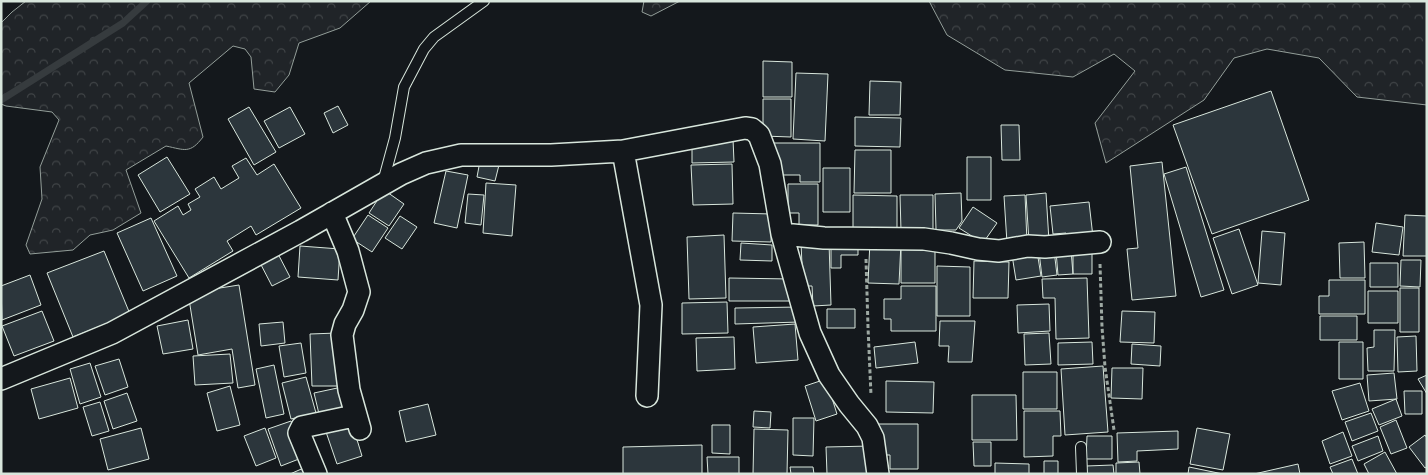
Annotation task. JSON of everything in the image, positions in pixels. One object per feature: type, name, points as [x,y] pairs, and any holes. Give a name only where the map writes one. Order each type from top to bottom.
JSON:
[{"type":"street","points":[[1,378],[112,332],[401,174],[426,164],[461,155],[551,155],[623,151],[740,128],[752,129],[759,135],[770,164],[782,234],[810,333],[829,375],[867,426],[873,438],[878,474]]},
{"type":"street","points":[[623,151],[651,305],[647,396]]},
{"type":"street","points":[[316,474],[299,433],[302,428],[349,417],[357,420],[347,382],[342,335],[359,292],[348,251],[332,213]]},
{"type":"street","points":[[782,234],[824,238],[924,239],[999,251],[1028,246],[1059,246],[1100,242]]},
{"type":"lane","points":[[382,185],[396,138],[404,87],[424,49],[434,37],[484,1]]},
{"type":"lane","points":[[1081,448],[1082,474]]},
{"type":"path","points":[[866,238],[867,318],[872,420],[867,426]]},
{"type":"path","points":[[1100,242],[1102,327],[1114,430]]},
{"type":"green space","points":[[26,1],[371,1],[340,28],[299,43],[289,75],[275,92],[254,89],[251,57],[245,49],[233,46],[189,83],[203,137],[194,146],[187,149],[166,146],[126,170],[141,213],[113,230],[90,235],[73,250],[30,254],[26,245],[42,199],[40,167],[59,120],[52,112],[1,104],[1,23]]},
{"type":"green space","points":[[644,1],[680,1],[651,16],[642,12]]},
{"type":"green space","points":[[929,1],[1427,1],[1427,105],[1357,97],[1319,58],[1267,49],[1234,58],[1204,100],[1106,163],[1095,123],[1135,71],[1114,54],[1073,77],[1005,70],[947,35]]},
{"type":"building","points":[[763,61],[792,62],[792,97],[763,97]]},
{"type":"building","points":[[796,73],[828,74],[825,141],[793,139]]},
{"type":"building","points":[[870,81],[901,82],[900,115],[869,115]]},
{"type":"building","points":[[1271,91],[1309,200],[1212,234],[1173,125]]},
{"type":"building","points":[[763,99],[791,99],[791,137],[763,136]]},
{"type":"building","points":[[338,106],[348,125],[333,133],[324,113]]},
{"type":"building","points":[[249,107],[276,152],[254,165],[228,119]]},
{"type":"building","points":[[290,107],[305,134],[279,148],[264,121]]},
{"type":"building","points":[[855,117],[901,118],[900,147],[855,146]]},
{"type":"building","points":[[1001,125],[1019,125],[1020,160],[1002,160]]},
{"type":"building","points":[[733,139],[734,162],[692,163],[692,141]]},
{"type":"building","points":[[774,143],[820,143],[820,182],[800,182],[800,175],[774,175]]},
{"type":"building","points":[[855,150],[891,150],[891,193],[854,193]]},
{"type":"building","points":[[167,157],[190,194],[160,212],[138,175]]},
{"type":"building","points":[[967,157],[991,157],[991,200],[967,200]]},
{"type":"building","points":[[246,158],[257,175],[274,164],[301,208],[256,235],[251,226],[227,241],[233,251],[189,278],[154,221],[178,206],[183,215],[191,210],[188,204],[200,197],[195,189],[214,177],[221,189],[239,178],[232,166]]},
{"type":"building","points":[[480,161],[499,165],[495,181],[477,177]]},
{"type":"building","points":[[1162,162],[1176,296],[1132,300],[1127,249],[1138,248],[1130,166]]},
{"type":"building","points":[[732,164],[733,204],[693,205],[691,165]]},
{"type":"building","points":[[1186,167],[1224,290],[1201,297],[1164,174]]},
{"type":"building","points":[[823,168],[850,168],[850,212],[823,212]]},
{"type":"building","points":[[446,171],[468,175],[457,228],[434,223]]},
{"type":"building","points":[[486,183],[516,185],[512,236],[483,233]]},
{"type":"building","points":[[788,184],[818,184],[818,225],[799,225],[799,213],[788,213]]},
{"type":"building","points":[[384,190],[404,204],[389,226],[369,213]]},
{"type":"building","points":[[961,193],[962,221],[956,230],[936,230],[935,194]]},
{"type":"building","points":[[1046,193],[1049,241],[1029,242],[1026,195]]},
{"type":"building","points":[[468,194],[484,195],[481,225],[465,223]]},
{"type":"building","points":[[853,195],[897,196],[897,229],[853,229]]},
{"type":"building","points":[[900,195],[933,195],[933,230],[901,231]]},
{"type":"building","points":[[1025,195],[1027,242],[1007,243],[1004,196]]},
{"type":"building","points":[[1089,202],[1093,237],[1067,240],[1066,233],[1053,234],[1050,206]]},
{"type":"building","points":[[973,207],[997,223],[983,243],[959,228]]},
{"type":"building","points":[[733,213],[772,214],[771,242],[732,241]]},
{"type":"building","points":[[368,215],[388,228],[372,252],[352,239]]},
{"type":"building","points":[[1405,215],[1427,216],[1427,256],[1403,256]]},
{"type":"building","points":[[400,216],[417,227],[402,249],[385,238]]},
{"type":"building","points":[[151,218],[177,276],[143,291],[117,233]]},
{"type":"building","points":[[1376,223],[1403,227],[1399,255],[1372,252]]},
{"type":"building","points":[[1239,229],[1258,285],[1232,294],[1213,238]]},
{"type":"building","points":[[1262,231],[1285,233],[1281,285],[1258,283]]},
{"type":"building","points":[[724,235],[726,298],[689,299],[687,237]]},
{"type":"building","points":[[858,241],[858,255],[841,255],[841,268],[831,268],[831,242]]},
{"type":"building","points":[[870,241],[901,243],[899,284],[868,283]]},
{"type":"building","points":[[829,242],[831,305],[813,306],[812,286],[803,286],[801,243]]},
{"type":"building","points":[[1364,242],[1365,278],[1340,278],[1339,243]]},
{"type":"building","points":[[741,243],[772,245],[772,261],[740,260]]},
{"type":"building","points":[[300,246],[340,249],[338,280],[298,277]]},
{"type":"building","points":[[901,246],[935,246],[935,283],[901,283]]},
{"type":"building","points":[[276,250],[290,277],[272,286],[258,259]]},
{"type":"building","points":[[1054,250],[1057,275],[1042,277],[1039,252]]},
{"type":"building","points":[[1071,250],[1073,274],[1058,275],[1056,251]]},
{"type":"building","points":[[1073,250],[1092,250],[1092,274],[1073,274]]},
{"type":"building","points":[[104,251],[130,314],[73,337],[47,273]]},
{"type":"building","points":[[1037,251],[1041,276],[1016,280],[1012,255]]},
{"type":"building","points":[[1401,260],[1421,260],[1420,287],[1400,286]]},
{"type":"building","points":[[974,261],[1009,262],[1008,298],[973,298]]},
{"type":"building","points":[[1370,263],[1398,263],[1398,287],[1370,287]]},
{"type":"building","points":[[937,266],[970,267],[970,316],[937,316]]},
{"type":"building","points":[[30,275],[41,305],[2,320],[1,286]]},
{"type":"building","points":[[729,278],[791,279],[791,301],[729,301]]},
{"type":"building","points":[[1087,278],[1089,338],[1056,339],[1055,298],[1043,298],[1042,279]]},
{"type":"building","points":[[1329,280],[1365,280],[1365,314],[1319,314],[1319,296],[1329,296]]},
{"type":"building","points":[[239,285],[255,385],[238,388],[232,349],[198,355],[188,293]]},
{"type":"building","points":[[901,286],[936,286],[936,331],[891,331],[891,319],[884,319],[884,299],[901,299]]},
{"type":"building","points":[[1400,288],[1419,288],[1419,332],[1400,332]]},
{"type":"building","points":[[1368,291],[1398,291],[1398,323],[1368,323]]},
{"type":"building","points":[[727,302],[728,333],[682,334],[682,303]]},
{"type":"building","points":[[1049,304],[1050,331],[1018,333],[1017,305]]},
{"type":"building","points":[[800,307],[800,322],[735,324],[735,308]]},
{"type":"building","points":[[827,309],[855,309],[855,328],[827,328]]},
{"type":"building","points":[[42,311],[54,341],[14,356],[2,326]]},
{"type":"building","points":[[1122,311],[1155,312],[1154,343],[1120,342]]},
{"type":"building","points":[[1320,316],[1357,316],[1357,340],[1320,340]]},
{"type":"building","points":[[188,320],[193,349],[163,354],[157,326]]},
{"type":"building","points":[[940,321],[975,321],[972,362],[948,362],[949,346],[939,346]]},
{"type":"building","points":[[283,322],[285,343],[261,346],[259,324]]},
{"type":"building","points":[[795,324],[798,360],[756,363],[753,327]]},
{"type":"building","points":[[1374,330],[1395,330],[1394,371],[1368,371],[1367,348],[1374,347]]},
{"type":"building","points":[[337,333],[339,386],[312,386],[310,334]]},
{"type":"building","points":[[1049,333],[1051,364],[1025,365],[1024,334]]},
{"type":"building","points":[[1416,336],[1417,371],[1398,372],[1397,337]]},
{"type":"building","points":[[734,337],[735,369],[697,371],[696,338]]},
{"type":"building","points":[[915,342],[918,363],[876,368],[874,347]]},
{"type":"building","points":[[1092,342],[1093,364],[1058,365],[1058,343]]},
{"type":"building","points":[[1339,342],[1363,342],[1363,379],[1339,379]]},
{"type":"building","points":[[301,343],[306,373],[284,377],[279,346]]},
{"type":"building","points":[[1132,344],[1161,346],[1160,366],[1131,364]]},
{"type":"building","points":[[230,354],[233,383],[195,385],[193,356]]},
{"type":"building","points":[[119,359],[128,387],[105,395],[95,366]]},
{"type":"building","points":[[90,363],[101,397],[80,404],[70,369]]},
{"type":"building","points":[[274,365],[284,414],[266,418],[256,369]]},
{"type":"building","points":[[1103,366],[1108,432],[1065,435],[1061,369]]},
{"type":"building","points":[[1112,368],[1143,368],[1142,399],[1111,398]]},
{"type":"building","points":[[1023,372],[1057,372],[1057,409],[1023,409]]},
{"type":"building","points":[[1394,373],[1397,399],[1369,401],[1367,375]]},
{"type":"building","points":[[1427,375],[1427,394],[1418,379]]},
{"type":"building","points":[[306,377],[316,413],[291,419],[282,383]]},
{"type":"building","points":[[70,378],[78,408],[39,419],[31,389]]},
{"type":"building","points":[[826,379],[837,414],[816,421],[805,386]]},
{"type":"building","points":[[886,381],[934,382],[933,413],[886,412]]},
{"type":"building","points":[[1360,383],[1369,411],[1342,420],[1332,391]]},
{"type":"building","points":[[230,386],[240,425],[217,431],[207,393]]},
{"type":"building","points":[[342,387],[347,408],[319,414],[314,393]]},
{"type":"building","points":[[1404,391],[1422,391],[1422,414],[1405,414]]},
{"type":"building","points":[[127,393],[137,421],[113,429],[104,401]]},
{"type":"building","points":[[972,395],[1016,395],[1017,440],[972,440]]},
{"type":"building","points":[[1396,399],[1402,416],[1379,425],[1372,409]]},
{"type":"building","points":[[100,402],[109,431],[92,436],[83,407]]},
{"type":"building","points":[[428,404],[436,435],[406,442],[399,411]]},
{"type":"building","points":[[754,411],[771,412],[770,428],[753,427]]},
{"type":"building","points":[[1024,411],[1060,411],[1061,436],[1053,436],[1053,456],[1024,457]]},
{"type":"building","points":[[1371,413],[1378,431],[1352,441],[1345,422]]},
{"type":"building","points":[[793,418],[814,418],[813,456],[793,455]]},
{"type":"building","points":[[351,420],[362,456],[337,464],[325,429]]},
{"type":"building","points":[[1396,420],[1407,448],[1391,454],[1380,427]]},
{"type":"building","points":[[291,421],[304,457],[281,466],[268,429]]},
{"type":"building","points":[[877,424],[918,424],[918,469],[890,469],[890,455],[877,455]]},
{"type":"building","points":[[712,425],[730,425],[730,454],[712,453]]},
{"type":"building","points":[[141,428],[149,459],[108,470],[100,439]]},
{"type":"building","points":[[265,428],[276,458],[256,466],[244,436]]},
{"type":"building","points":[[1197,428],[1230,434],[1223,470],[1190,464]]},
{"type":"building","points":[[754,429],[788,430],[787,474],[753,474]]},
{"type":"building","points":[[1178,431],[1178,449],[1137,451],[1137,461],[1118,462],[1117,433]]},
{"type":"building","points":[[1343,432],[1352,456],[1330,464],[1322,441]]},
{"type":"building","points":[[1425,435],[1427,438],[1427,467],[1425,468],[1409,447]]},
{"type":"building","points":[[1087,436],[1112,436],[1112,459],[1086,459]]},
{"type":"building","points":[[1378,436],[1383,451],[1358,461],[1352,446]]},
{"type":"building","points":[[973,442],[991,442],[991,466],[974,466]]},
{"type":"building","points":[[702,445],[702,474],[623,474],[623,447]]},
{"type":"building","points":[[871,446],[872,474],[827,474],[826,447]]},
{"type":"building","points":[[1385,452],[1397,474],[1369,474],[1364,464]]},
{"type":"building","points":[[707,457],[739,457],[739,474],[708,474]]},
{"type":"building","points":[[1352,459],[1358,474],[1333,474],[1330,467]]},
{"type":"building","points":[[1044,461],[1058,461],[1058,474],[1044,474]]},
{"type":"building","points":[[1139,462],[1140,474],[1116,474],[1116,463]]},
{"type":"building","points":[[995,463],[1029,464],[1029,474],[995,474]]},
{"type":"building","points":[[1298,464],[1300,474],[1254,474]]},
{"type":"building","points":[[1113,465],[1114,474],[1086,474],[1086,466]]},
{"type":"building","points":[[306,467],[309,474],[290,474]]},
{"type":"building","points":[[790,467],[813,467],[814,474],[791,474]]},
{"type":"building","points":[[1189,467],[1223,474],[1188,474]]},
{"type":"waterway","points":[[1,100],[123,23],[147,1]]}]
